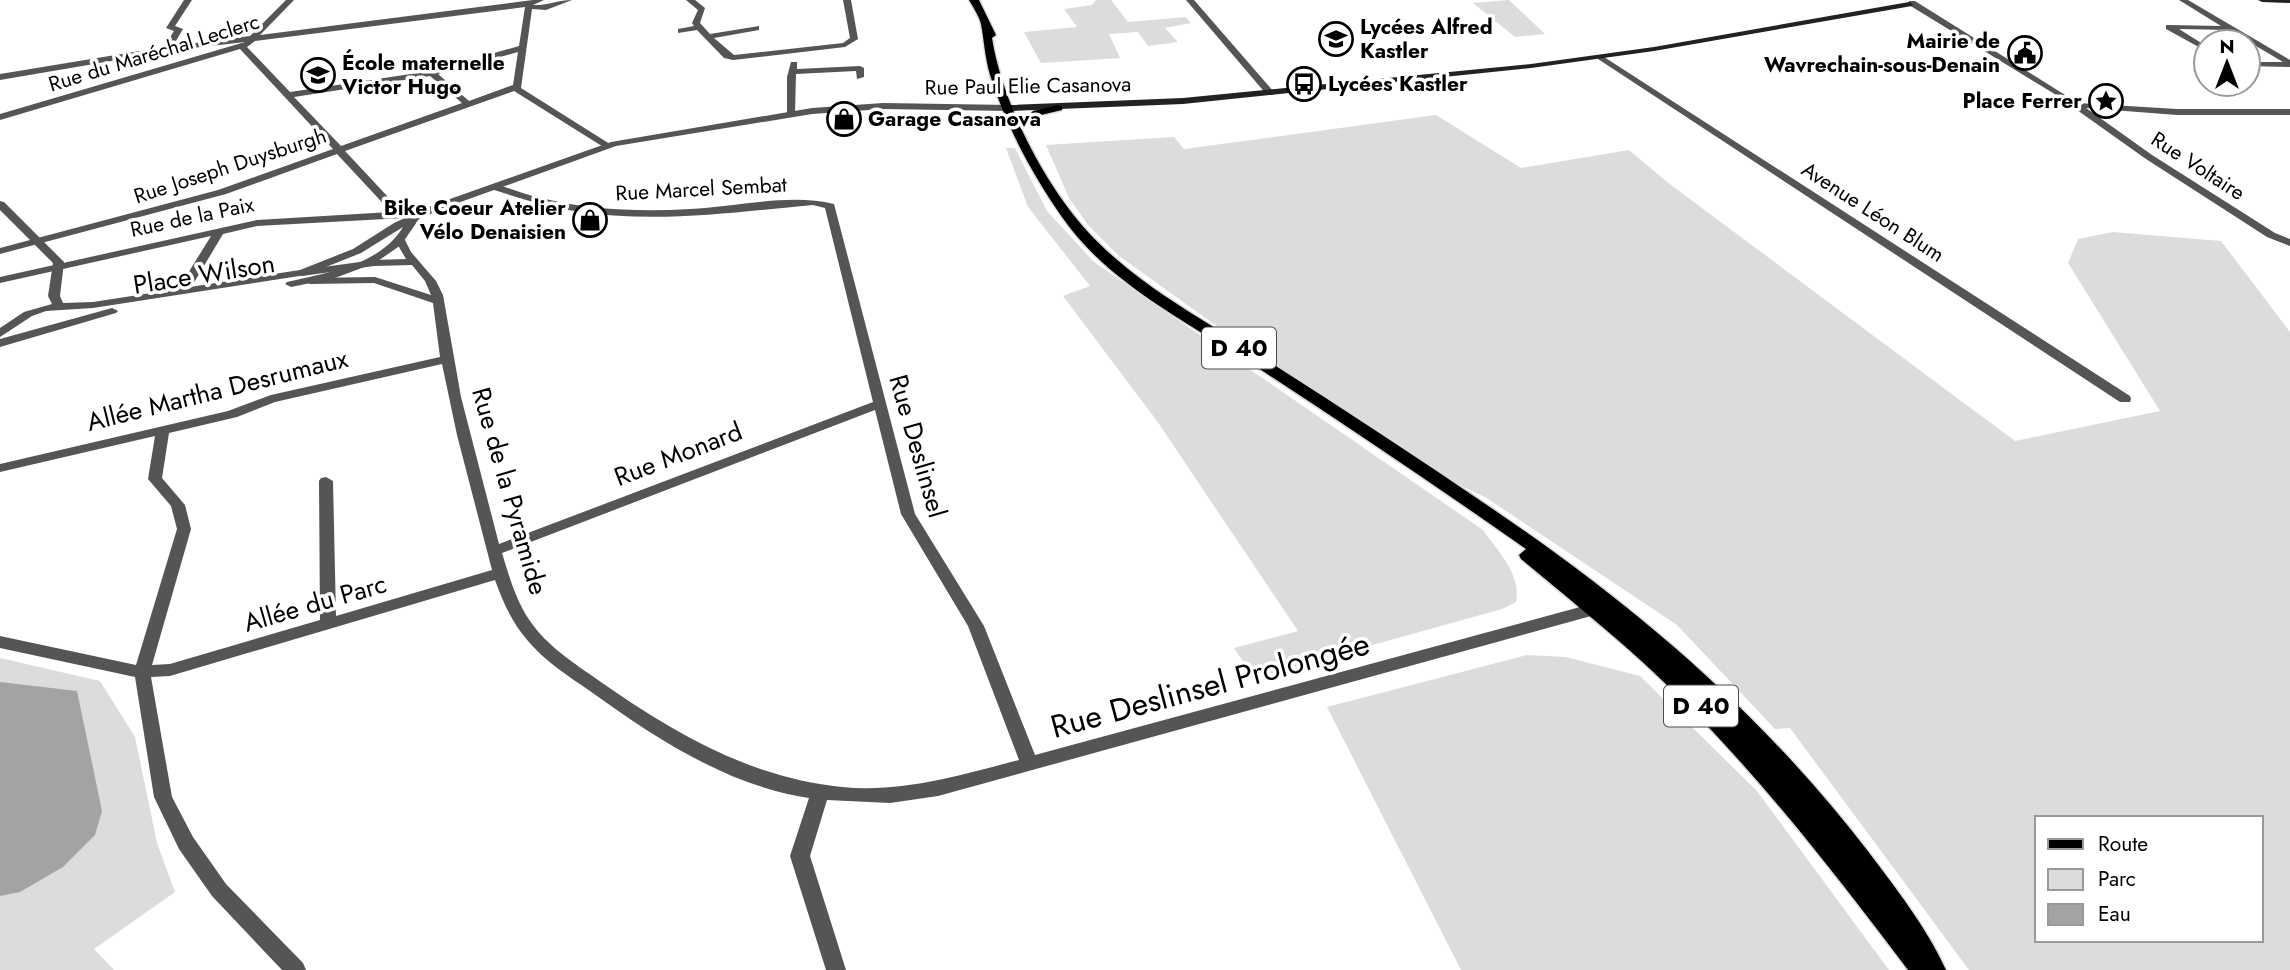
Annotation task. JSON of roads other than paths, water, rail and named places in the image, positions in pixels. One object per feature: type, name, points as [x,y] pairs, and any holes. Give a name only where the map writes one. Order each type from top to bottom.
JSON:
[{"type":"main road","name":"D 40","points":[[974,0],[985,27],[989,55],[1016,108],[1034,165],[1081,233],[1120,267],[1439,481],[1688,670],[1801,785],[1875,877],[1933,970]]},
{"type":"main road","points":[[2262,0],[2290,1]]},
{"type":"main road","name":"Rue Paul Elie Casanova","points":[[1016,108],[1170,103],[1601,57],[1894,2],[1913,2]]},
{"type":"main road","name":"D 40","points":[[1016,108],[1028,122],[1044,158],[1055,197]]},
{"type":"main road","points":[[1028,122],[1037,113],[1058,108]]},
{"type":"main road","name":"D 40","points":[[1602,607],[1757,765],[1838,860],[1923,970]]},
{"type":"street","points":[[167,50],[179,29],[170,28],[188,0]]},
{"type":"street","points":[[0,77],[255,38],[271,16],[290,0]]},
{"type":"street","points":[[528,6],[538,0]]},
{"type":"street","points":[[526,24],[555,2],[568,0]]},
{"type":"street","points":[[690,0],[702,10],[696,23],[699,27],[727,56],[736,58],[848,45],[854,39],[847,0]]},
{"type":"street","points":[[1190,0],[1270,93]]},
{"type":"street","points":[[2182,0],[2230,28]]},
{"type":"street","name":"Rue Voltaire","points":[[1913,2],[2271,235],[2290,243]]},
{"type":"street","points":[[528,6],[546,8]]},
{"type":"street","points":[[528,6],[516,87],[524,95],[608,146]]},
{"type":"street","name":"Rue du Maréchal Leclerc","points":[[0,117],[242,46],[255,38],[528,6]]},
{"type":"street","points":[[2192,41],[2166,25],[2230,28]]},
{"type":"street","points":[[681,31],[699,27]]},
{"type":"street","points":[[709,37],[757,28]]},
{"type":"street","points":[[242,46],[396,215]]},
{"type":"street","points":[[2262,47],[2290,64]]},
{"type":"street","points":[[287,95],[432,73],[522,48]]},
{"type":"street","name":"Avenue Léon Blum","points":[[1601,57],[2125,399]]},
{"type":"street","points":[[791,114],[795,61]]},
{"type":"street","points":[[2262,64],[2290,64]]},
{"type":"street","points":[[794,72],[860,68],[860,77]]},
{"type":"street","points":[[432,73],[468,104]]},
{"type":"street","name":"Rue Joseph Duysburgh","points":[[0,251],[222,192],[516,87]]},
{"type":"street","name":"Rue Joseph Duysburgh","points":[[468,104],[524,95]]},
{"type":"street","points":[[2074,105],[2177,112],[2290,112]]},
{"type":"street","name":"Rue Paul Elie Casanova","points":[[415,218],[608,146],[791,114],[883,106],[1016,108]]},
{"type":"street","name":"Rue Marcel Sembat","points":[[495,187],[559,206],[621,215],[828,204]]},
{"type":"street","points":[[0,204],[60,265],[60,303],[72,314],[57,324]]},
{"type":"street","name":"Rue Deslinsel","points":[[828,204],[911,521],[971,615],[1030,765]]},
{"type":"street","name":"Rue de la Paix","points":[[0,280],[220,230],[277,220],[396,215],[415,218]]},
{"type":"street","name":"Place Wilson","points":[[358,265],[379,256],[400,240],[415,218]]},
{"type":"street","name":"Place Wilson","points":[[0,333],[36,311],[60,303],[304,277],[368,246],[415,218]]},
{"type":"street","points":[[183,291],[220,230]]},
{"type":"street","name":"Rue de la Pyramide","points":[[400,240],[430,281],[437,301],[447,359],[494,551],[518,615],[531,634],[561,661],[616,701],[687,747],[756,777],[820,793]]},
{"type":"street","points":[[368,246],[358,265],[363,275],[437,301]]},
{"type":"street","name":"Place Wilson","points":[[0,343],[57,324],[112,311],[358,265],[414,262]]},
{"type":"street","points":[[304,277],[375,280]]},
{"type":"street","points":[[20,320],[17,326],[22,329],[40,329]]},
{"type":"street","name":"Allée Martha Desrumaux","points":[[0,468],[232,414],[271,399],[447,359]]},
{"type":"street","name":"Rue Monard","points":[[494,551],[879,404]]},
{"type":"street","points":[[163,430],[155,479],[178,505],[184,529],[142,672],[159,783],[169,814],[186,843],[231,904],[296,970]]},
{"type":"street","points":[[326,481],[328,625]]},
{"type":"street","name":"Allée du Parc","points":[[0,642],[142,672],[182,667],[501,573]]},
{"type":"street","name":"Rue Deslinsel Prolongée","points":[[820,793],[853,797],[913,794],[1030,765],[1602,607]]},
{"type":"street","points":[[820,793],[800,856],[836,970]]},
{"type":"water","points":[[0,682],[77,691],[102,811],[95,835],[63,867],[20,892],[0,896]]},
{"type":"place","name":"Lycées Alfred Kastler","points":[[1336,39]]},
{"type":"place","name":"Mairie de Wavrechain-sous-Denain","points":[[2025,53]]},
{"type":"place","name":"École maternelle Victor Hugo","points":[[318,75]]},
{"type":"place","name":"Lycées Kastler","points":[[1304,84]]},
{"type":"place","name":"Place Ferrer","points":[[2106,101]]},
{"type":"place","name":"Garage Casanova","points":[[844,119]]},
{"type":"place","name":"Bike Coeur Atelier Vélo Denaisien","points":[[590,220]]}]
